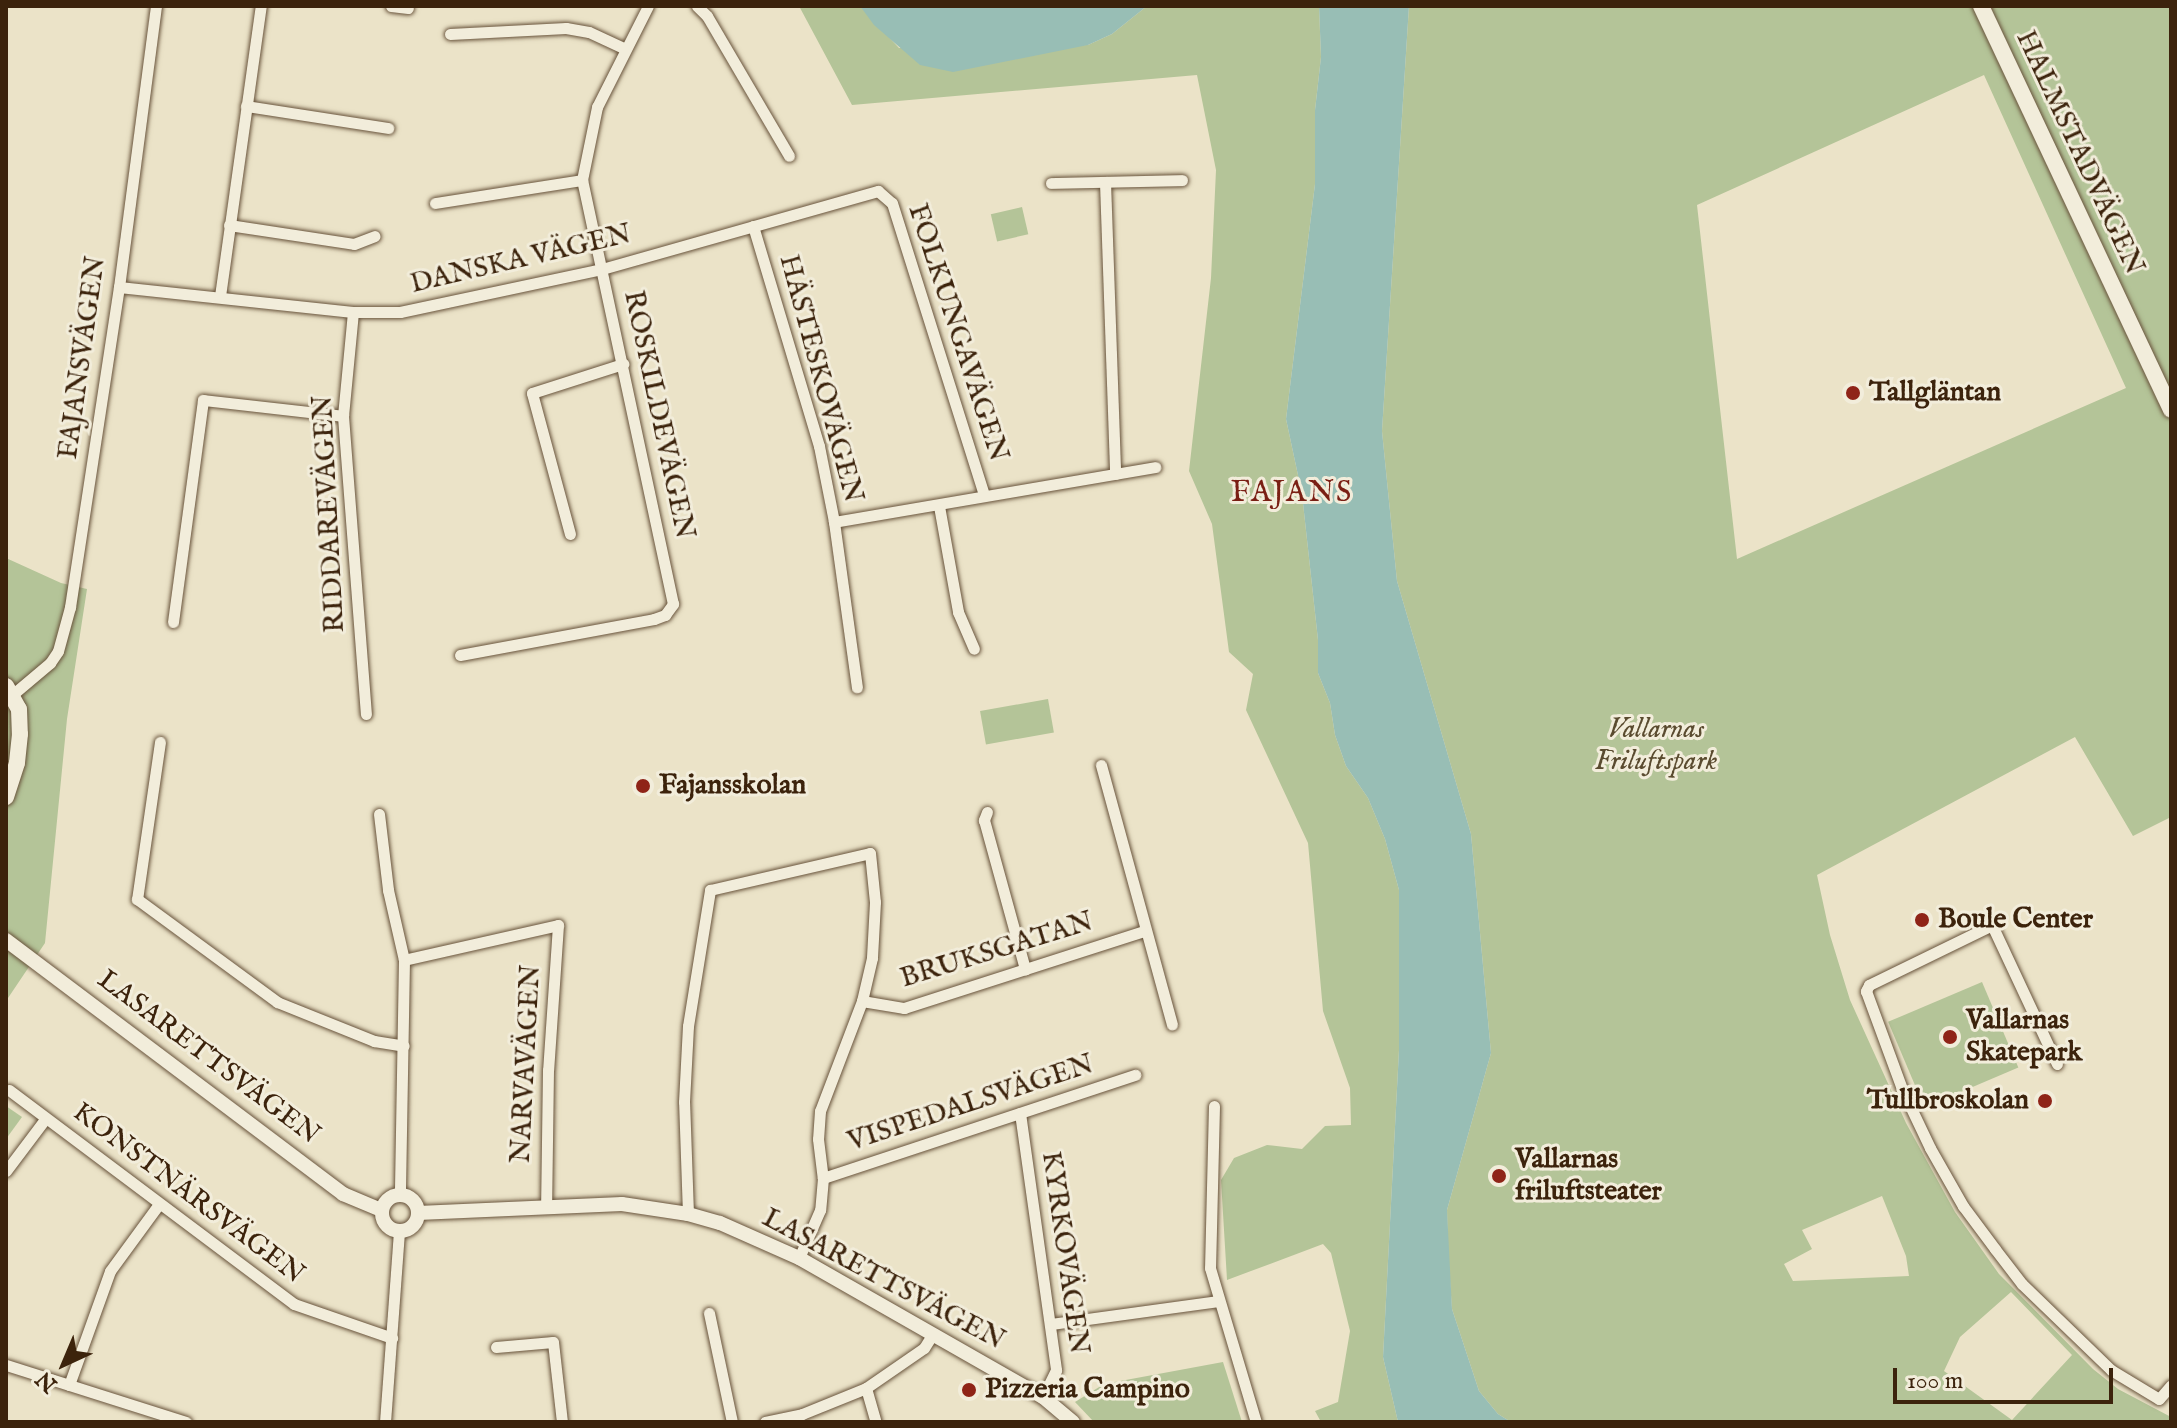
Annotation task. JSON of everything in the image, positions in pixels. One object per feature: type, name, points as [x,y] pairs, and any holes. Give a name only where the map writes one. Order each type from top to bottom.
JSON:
[{"type":"main road","name":"HALMSTADVÄGEN","points":[[1981,6],[2171,410]]},
{"type":"main road","points":[[6,797],[17,763],[20,734],[19,709],[9,691]]},
{"type":"street","name":"FAJANSVÄGEN","points":[[9,691],[50,663],[66,629],[119,287],[156,6]]},
{"type":"street","points":[[220,296],[261,6]]},
{"type":"street","points":[[391,6],[408,8]]},
{"type":"street","name":"ROSKILDEVÄGEN","points":[[460,655],[654,619],[671,609],[674,597],[582,180],[588,137],[597,107],[624,48],[648,6]]},
{"type":"street","points":[[697,6],[714,27],[789,156]]},
{"type":"street","points":[[450,34],[566,28],[589,32],[624,48]]},
{"type":"street","points":[[246,106],[388,128]]},
{"type":"street","points":[[435,203],[582,180]]},
{"type":"street","points":[[1051,183],[1182,180]]},
{"type":"street","points":[[1105,182],[1115,474]]},
{"type":"street","name":"DANSKA VÄGEN","points":[[119,287],[353,312],[400,312],[602,269],[878,191]]},
{"type":"street","name":"FOLKUNGAVÄGEN","points":[[878,191],[892,203],[984,495]]},
{"type":"street","points":[[229,225],[354,244],[375,236]]},
{"type":"street","name":"HÄSTESKOVÄGEN","points":[[753,226],[819,446],[834,522],[857,687]]},
{"type":"street","name":"RIDDAREVÄGEN","points":[[353,312],[343,416],[366,714]]},
{"type":"street","points":[[570,534],[532,393],[623,364]]},
{"type":"street","points":[[173,622],[203,400],[343,416]]},
{"type":"street","points":[[834,522],[1155,467]]},
{"type":"street","points":[[939,506],[958,612],[974,649]]},
{"type":"street","points":[[160,742],[137,899],[277,1002],[374,1041],[404,1046]]},
{"type":"street","points":[[1101,765],[1144,931],[1172,1024]]},
{"type":"street","points":[[987,812],[984,820],[1025,969]]},
{"type":"street","points":[[379,814],[388,890],[404,960],[400,1195]]},
{"type":"street","points":[[688,1214],[684,1102],[688,1026],[710,890],[870,853],[875,902],[872,958],[862,1001],[820,1111],[818,1139],[823,1178],[816,1225],[799,1258]]},
{"type":"street","name":"NARVAVÄGEN","points":[[404,960],[558,925],[548,1070],[546,1205]]},
{"type":"street","points":[[2057,1064],[1992,925],[1869,985],[1866,991],[1902,1089],[1930,1148],[1963,1206],[1987,1239],[2022,1284],[2111,1370],[2159,1399],[2171,1385]]},
{"type":"street","name":"BRUKSGATAN","points":[[862,1001],[904,1008],[1144,931]]},
{"type":"street","name":"LASARETTSVÄGEN","points":[[6,940],[343,1194],[381,1210],[385,1224],[399,1232]]},
{"type":"street","name":"VISPEDALSVÄGEN","points":[[823,1178],[1135,1075]]},
{"type":"street","name":"KONSTNÄRSVÄGEN","points":[[9,1090],[294,1304],[392,1338]]},
{"type":"street","points":[[1214,1106],[1215,1147],[1208,1238],[1218,1301],[1256,1422]]},
{"type":"street","name":"KYRKOVÄGEN","points":[[1020,1113],[1056,1370],[1043,1397]]},
{"type":"street","points":[[6,1171],[46,1118]]},
{"type":"street","points":[[381,1210],[389,1199],[400,1195],[414,1202],[418,1213],[414,1225],[399,1232],[385,1422]]},
{"type":"street","points":[[69,1385],[110,1271],[159,1204]]},
{"type":"street","name":"LASARETTSVÄGEN","points":[[418,1213],[622,1204],[688,1214],[720,1223],[799,1258],[1043,1397],[1073,1422]]},
{"type":"street","points":[[1051,1324],[1218,1301]]},
{"type":"street","points":[[709,1313],[732,1422]]},
{"type":"street","points":[[765,1422],[802,1414],[866,1388],[924,1348],[932,1335]]},
{"type":"street","points":[[496,1347],[553,1342],[562,1422]]},
{"type":"street","points":[[6,1365],[186,1422]]},
{"type":"street","points":[[866,1388],[876,1422]]},
{"type":"green space","points":[[799,6],[860,6],[899,48],[1088,45],[1112,34],[1147,6],[1319,6],[1321,57],[1315,110],[1315,184],[1286,419],[1302,494],[1318,640],[1318,673],[1330,703],[1335,735],[1346,766],[1368,798],[1385,839],[1399,890],[1399,1050],[1383,1357],[1398,1422],[1321,1422],[1315,1411],[1338,1402],[1350,1331],[1331,1253],[1323,1244],[1227,1280],[1221,1180],[1234,1158],[1267,1145],[1302,1149],[1325,1126],[1351,1125],[1350,1088],[1323,1011],[1308,843],[1246,710],[1253,674],[1229,652],[1212,524],[1189,471],[1211,278],[1216,170],[1197,75],[852,105]]},
{"type":"green space","name":"Vallarnas Friluftspark","points":[[1409,6],[2171,6],[2171,817],[2133,836],[2075,737],[1817,875],[1830,935],[1850,1000],[1906,1123],[1955,1212],[1999,1274],[2093,1369],[2118,1389],[2171,1417],[2171,1422],[1511,1422],[1498,1414],[1479,1391],[1452,1309],[1447,1210],[1491,1053],[1471,834],[1397,581],[1382,431]],"holes":[[[1984,75],[2126,388],[1737,559],[1697,205]],[[1882,1196],[1906,1256],[1909,1276],[1793,1281],[1784,1264],[1812,1249],[1802,1230]],[[2011,1292],[2072,1355],[2012,1420],[1944,1371],[1960,1337]]]},
{"type":"green space","points":[[1022,207],[1028,234],[997,241],[991,214]]},
{"type":"green space","points":[[6,558],[61,583],[87,589],[67,719],[45,943],[6,1001]]},
{"type":"green space","points":[[1048,699],[1054,732],[986,744],[980,711]]},
{"type":"green space","name":"Vallarnas Skatepark","points":[[1982,982],[2018,1068],[1924,1107],[1888,1022]]},
{"type":"green space","points":[[6,1106],[22,1117],[6,1139]]},
{"type":"green space","points":[[1223,1362],[1242,1422],[1094,1422],[1075,1402],[1104,1384]]},
{"type":"water","points":[[860,6],[1147,6],[1112,34],[1088,45],[953,72],[920,65],[874,25]]},
{"type":"water","points":[[1319,6],[1409,6],[1382,431],[1397,581],[1471,834],[1491,1053],[1447,1210],[1452,1309],[1479,1391],[1498,1414],[1511,1422],[1398,1422],[1383,1357],[1399,1050],[1399,890],[1385,839],[1368,798],[1346,766],[1335,735],[1330,703],[1318,673],[1318,640],[1302,494],[1286,419],[1315,184],[1315,110],[1321,57]]},
{"type":"place","name":"Tallgläntan","points":[[1853,393]]},
{"type":"place","name":"Fajansskolan","points":[[643,786]]},
{"type":"place","name":"Boule Center","points":[[1922,920]]},
{"type":"place","name":"Vallarnas Skatepark","points":[[1950,1037]]},
{"type":"place","name":"Tullbroskolan","points":[[2045,1101]]},
{"type":"place","name":"Vallarnas friluftsteater","points":[[1499,1176]]},
{"type":"place","name":"Pizzeria Campino","points":[[969,1390]]},
{"type":"district","name":"FAJANS","points":[[1292,493]]}]
